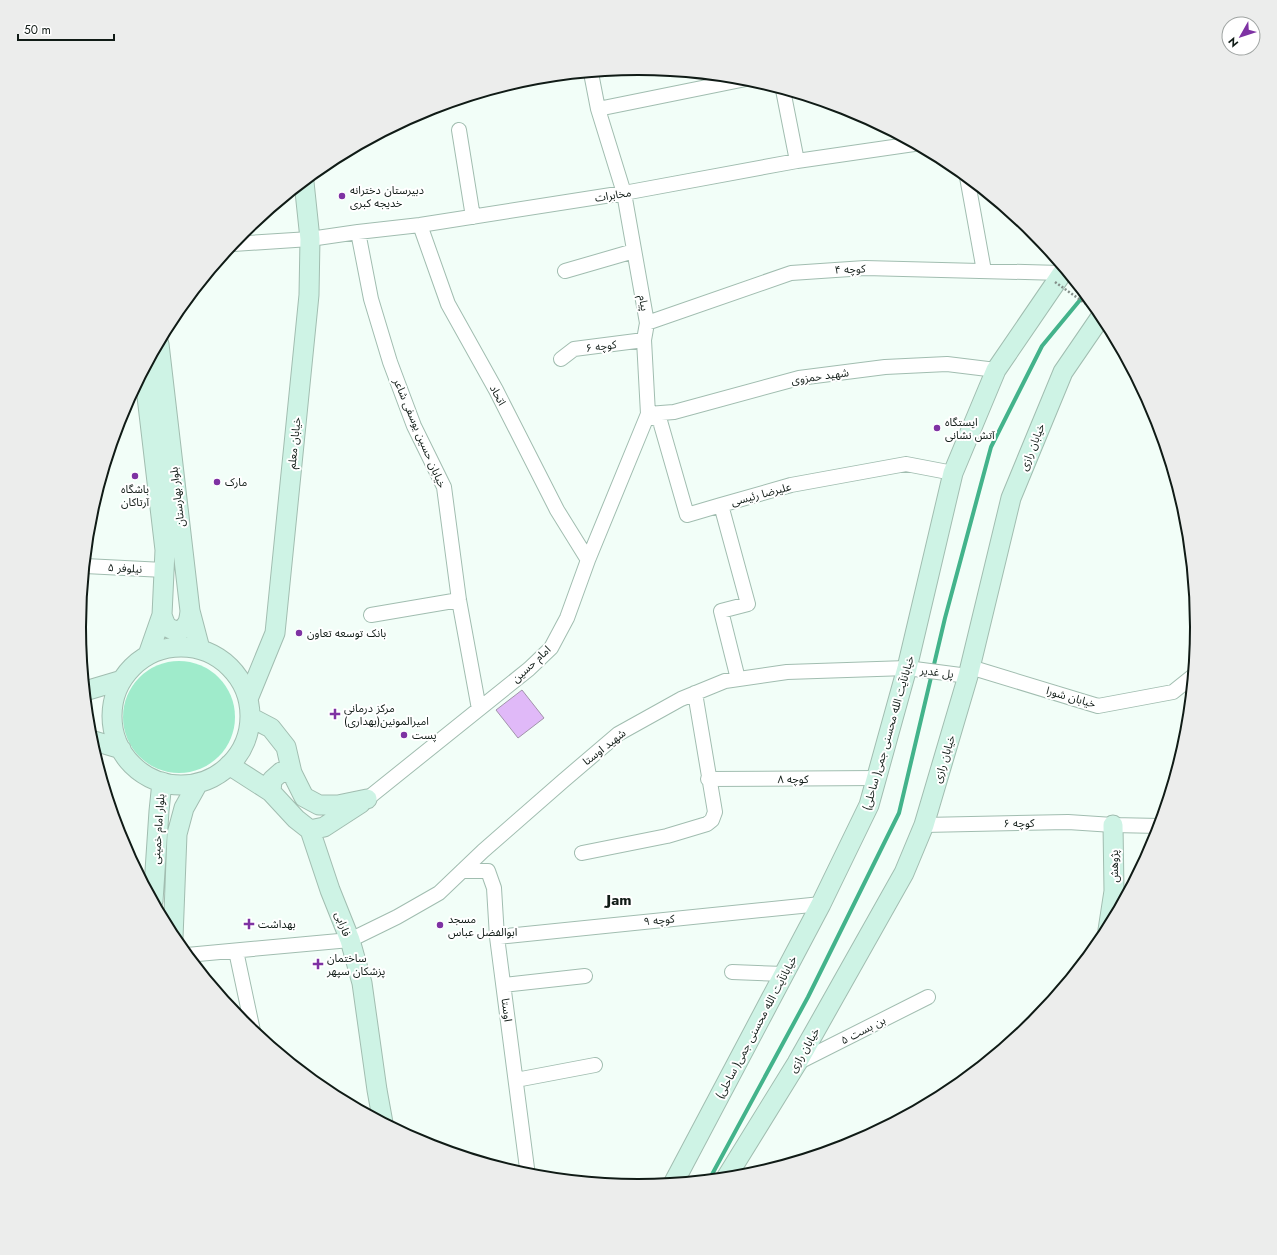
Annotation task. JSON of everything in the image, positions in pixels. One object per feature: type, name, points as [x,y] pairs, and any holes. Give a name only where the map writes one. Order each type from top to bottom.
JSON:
[{"type":"main road","name":"خیابان معلم","points":[[249,708],[274,633],[309,295],[310,239],[305,187]]},
{"type":"main road","name":"خیابانآیت الله محسنی جمی( ساحلی)","points":[[675,1179],[821,904],[870,806],[907,668],[953,473],[996,370],[1060,275]]},
{"type":"main road","name":"خیابان رازی","points":[[730,1172],[797,1063],[904,873],[924,825],[969,671],[1012,498],[1063,372],[1098,321]]},
{"type":"main road","name":"بلوار بهارستان","points":[[160,351],[190,612],[200,649]]},
{"type":"main road","name":"بلوار بهارستان","points":[[145,379],[165,550],[162,616],[148,655]]},
{"type":"main road","points":[[162,616],[166,625],[172,630],[179,631],[186,626],[189,621],[190,612]]},
{"type":"main road","points":[[182,647],[200,649],[217,657],[231,668],[241,682],[249,708],[247,735],[240,751],[229,765],[215,776],[198,783],[180,785],[162,782],[146,775],[132,763],[121,749],[114,732],[112,714],[115,696],[122,680],[133,666],[148,655],[164,649],[182,647]]},
{"type":"main road","points":[[90,689],[122,680]]},
{"type":"main road","points":[[249,708],[275,732],[286,747],[292,773],[304,797],[319,805],[338,804],[367,799]]},
{"type":"main road","points":[[99,742],[121,749]]},
{"type":"main road","points":[[229,765],[271,792],[296,819],[310,830]]},
{"type":"main road","points":[[271,792],[272,780],[281,772],[292,773]]},
{"type":"main road","name":"بلوار امام خمینی","points":[[153,892],[158,811],[162,782]]},
{"type":"main road","name":"بلوار امام خمینی","points":[[173,925],[177,834],[184,808],[198,783]]},
{"type":"main road","name":"امام حسین","points":[[310,830],[324,827],[367,799]]},
{"type":"main road","name":"پژوهش","points":[[1110,914],[1114,891],[1113,825]]},
{"type":"main road","name":"فارابی","points":[[310,830],[330,890],[350,940],[362,983],[377,1090],[383,1117]]},
{"type":"street","name":"پیام","points":[[592,77],[598,109],[624,193],[647,324],[644,340],[648,414]]},
{"type":"street","points":[[598,109],[727,83]]},
{"type":"street","points":[[784,95],[798,161]]},
{"type":"street","points":[[459,130],[473,217]]},
{"type":"street","name":"مخابرات","points":[[242,243],[310,239],[420,225],[624,193],[798,161],[907,145]]},
{"type":"street","points":[[968,184],[984,271]]},
{"type":"street","name":"اتحاد","points":[[420,225],[448,304],[496,390],[556,510],[588,560]]},
{"type":"street","name":"خیابان حسین یوسفی شاعر","points":[[358,232],[371,299],[390,362],[414,426],[444,487],[459,600],[479,709]]},
{"type":"street","points":[[565,271],[634,251]]},
{"type":"street","name":"کوچه ۴","points":[[647,324],[791,272],[865,268],[984,271],[1060,275]]},
{"type":"street","name":"کوچه ۶","points":[[561,359],[574,349],[644,340]]},
{"type":"street","name":"شهید حمزوی","points":[[648,414],[674,412],[799,378],[885,367],[947,364],[996,370]]},
{"type":"street","points":[[648,414],[660,422],[687,515],[721,505]]},
{"type":"street","name":"امام حسین","points":[[367,799],[529,669],[551,648],[567,618],[588,560],[648,414]]},
{"type":"street","name":"علیرضا رئیسی","points":[[738,679],[721,611],[748,604],[721,505],[791,486],[906,464],[953,473]]},
{"type":"street","name":"نیلوفر ۵","points":[[90,566],[164,570]]},
{"type":"street","points":[[371,615],[459,600]]},
{"type":"street","name":"پل غدیر","points":[[907,668],[969,671]]},
{"type":"street","name":"شهید اوستا","points":[[350,940],[397,918],[439,893],[551,791],[618,734],[681,699],[726,681],[788,672],[907,668]]},
{"type":"street","name":"خیابان شورا","points":[[969,671],[1098,706],[1173,692],[1188,680]]},
{"type":"street","points":[[582,853],[667,836],[707,824],[712,820],[714,812],[695,693]]},
{"type":"street","name":"کوچه ۸","points":[[708,779],[877,778]]},
{"type":"street","name":"کوچه ۶","points":[[924,825],[1068,822],[1154,826]]},
{"type":"street","name":"اوستا","points":[[462,871],[488,871],[494,888],[498,937],[527,1168]]},
{"type":"street","name":"کوچه ۹","points":[[498,937],[821,904]]},
{"type":"street","points":[[193,954],[350,940]]},
{"type":"street","points":[[236,951],[251,1021]]},
{"type":"street","points":[[732,972],[784,974]]},
{"type":"street","points":[[504,985],[585,976]]},
{"type":"street","name":"بن بست ۵","points":[[797,1063],[928,997]]},
{"type":"street","points":[[516,1080],[595,1065]]},
{"type":"path","points":[[1060,275],[1078,293]]},
{"type":"green space","points":[[179,661],[200,665],[219,677],[231,696],[235,717],[231,738],[219,757],[200,769],[179,773],[158,769],[139,757],[127,738],[123,717],[127,696],[139,677],[158,665]]},
{"type":"building","points":[[522,690],[544,718],[518,738],[496,710]]},
{"type":"waterway","points":[[712,1175],[808,997],[899,813],[945,618],[991,447],[1042,346],[1082,298]]},
{"type":"place","name":"دبیرستان دخترانه خدیجه کبری","points":[[342,196]]},
{"type":"place","name":"ایستگاه آتش نشانی","points":[[937,428]]},
{"type":"place","name":"باشگاه آرتاکان","points":[[135,476]]},
{"type":"place","name":"مارک","points":[[217,482]]},
{"type":"place","name":"بانک توسعه تعاون","points":[[299,633]]},
{"type":"place","name":"مرکز درمانی امیرالمونین(بهداری)","points":[[335,714]]},
{"type":"place","name":"پست","points":[[404,735]]},
{"type":"place","name":"بهداشت","points":[[249,924]]},
{"type":"place","name":"مسجد ابوالفضل عباس","points":[[440,925]]},
{"type":"place","name":"ساختمان پزشکان سپهر","points":[[318,964]]},
{"type":"district","name":"Jam","points":[[619,900]]}]
